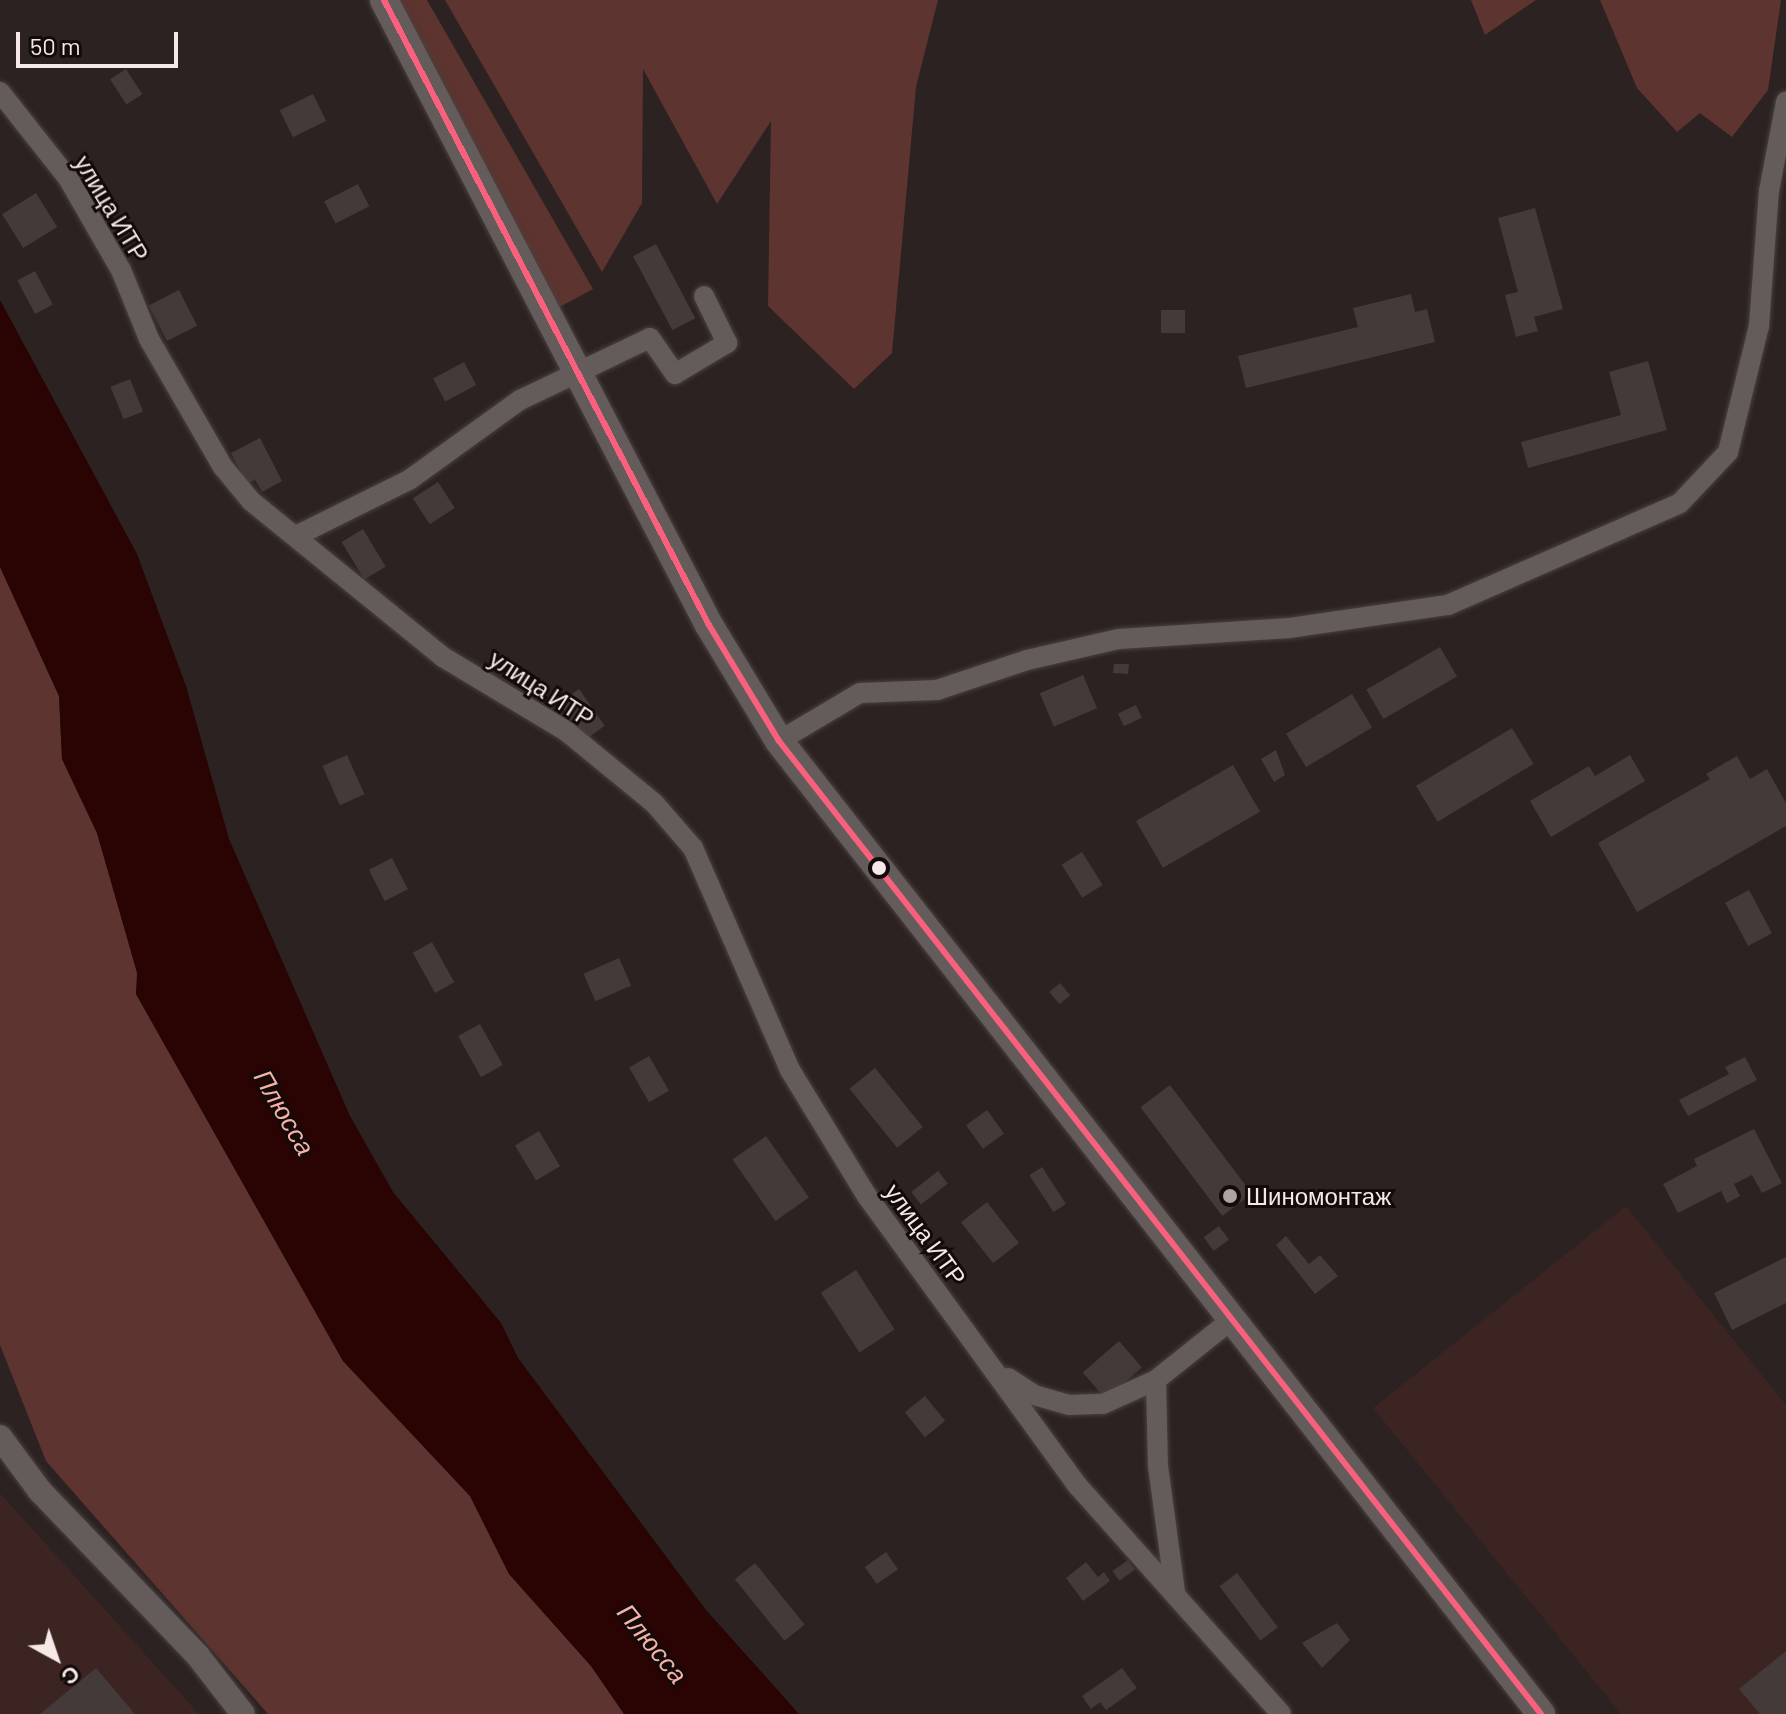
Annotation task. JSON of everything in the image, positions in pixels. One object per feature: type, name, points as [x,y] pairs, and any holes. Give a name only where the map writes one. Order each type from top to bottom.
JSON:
[{"type":"main road","points":[[384,0],[574,371],[709,625],[779,741],[1230,1321],[1541,1714]]},
{"type":"street","name":"улица ИТР","points":[[0,92],[68,178],[223,467],[251,501],[298,535],[443,657],[566,731],[654,803],[693,848],[790,1070],[884,1221],[1001,1374],[1078,1486],[1175,1591],[1281,1714]]},
{"type":"street","points":[[779,741],[860,693],[937,690],[1027,660],[1119,639],[1290,628],[1448,605],[1680,503],[1728,452],[1759,326],[1769,191],[1786,102]]},
{"type":"street","points":[[298,535],[409,480],[520,400],[574,371],[650,338],[675,374],[727,343],[704,296]]},
{"type":"street","name":"улица ИТР","points":[[1001,1374],[1034,1395],[1069,1405],[1103,1404],[1159,1378],[1230,1321]]},
{"type":"street","points":[[1159,1378],[1158,1466],[1175,1591]]},
{"type":"street","points":[[0,1437],[40,1491],[198,1656],[243,1714]]},
{"type":"shaded area","points":[[397,0],[427,0],[593,289],[554,310]]},
{"type":"shaded area","points":[[445,0],[938,0],[916,87],[892,353],[854,389],[768,306],[771,121],[717,204],[643,69],[642,203],[602,272]]},
{"type":"shaded area","points":[[1471,0],[1536,0],[1485,35]]},
{"type":"shaded area","points":[[1600,0],[1781,0],[1768,90],[1732,137],[1700,113],[1677,132],[1637,88]]},
{"type":"shaded area","points":[[0,567],[59,696],[62,759],[97,833],[138,973],[136,994],[343,1361],[470,1496],[509,1574],[591,1666],[624,1714],[268,1714],[46,1461],[0,1345]]},
{"type":"shaded area","points":[[1626,1206],[1786,1405],[1786,1714],[1621,1714],[1373,1408]]},
{"type":"shaded area","points":[[0,1493],[199,1714],[0,1714]]},
{"type":"water","name":"Плюсса","points":[[0,300],[137,554],[186,686],[229,839],[350,1116],[393,1192],[501,1323],[518,1358],[706,1610],[799,1714],[624,1714],[591,1666],[509,1574],[470,1496],[343,1361],[136,994],[137,973],[97,833],[62,759],[59,696],[0,567]]},
{"type":"building","points":[[126,69],[142,94],[126,105],[110,79]]},
{"type":"building","points":[[313,94],[326,121],[293,137],[280,110]]},
{"type":"building","points":[[358,184],[369,206],[335,224],[324,201]]},
{"type":"building","points":[[36,193],[57,227],[23,248],[2,214]]},
{"type":"building","points":[[1535,208],[1563,309],[1534,317],[1538,331],[1516,337],[1505,295],[1518,292],[1498,218]]},
{"type":"building","points":[[656,244],[695,318],[672,330],[633,256]]},
{"type":"building","points":[[35,271],[53,305],[35,314],[17,280]]},
{"type":"building","points":[[179,290],[197,326],[167,341],[149,305]]},
{"type":"building","points":[[1411,294],[1415,312],[1427,309],[1435,342],[1246,388],[1238,356],[1358,327],[1353,308]]},
{"type":"building","points":[[1161,310],[1185,310],[1185,333],[1161,333]]},
{"type":"building","points":[[1648,361],[1667,430],[1528,468],[1521,442],[1621,415],[1609,372]]},
{"type":"building","points":[[464,362],[476,385],[445,401],[433,378]]},
{"type":"building","points":[[130,379],[143,411],[124,419],[111,387]]},
{"type":"building","points":[[260,438],[282,481],[262,492],[255,480],[247,484],[231,453]]},
{"type":"building","points":[[438,482],[455,508],[430,524],[413,498]]},
{"type":"building","points":[[363,529],[386,567],[364,580],[342,542]]},
{"type":"building","points":[[1440,647],[1457,676],[1383,719],[1366,690]]},
{"type":"building","points":[[1114,664],[1129,664],[1128,674],[1113,673]]},
{"type":"building","points":[[1083,675],[1097,708],[1054,727],[1040,693]]},
{"type":"building","points":[[579,689],[605,726],[585,740],[559,703]]},
{"type":"building","points":[[1352,694],[1372,727],[1306,767],[1286,734]]},
{"type":"building","points":[[1136,705],[1142,718],[1124,726],[1118,713]]},
{"type":"building","points":[[1512,728],[1534,764],[1438,822],[1416,786]]},
{"type":"building","points":[[1276,750],[1285,775],[1274,782],[1261,759]]},
{"type":"building","points":[[347,755],[364,794],[340,805],[322,766]]},
{"type":"building","points":[[1630,755],[1645,781],[1551,837],[1530,801],[1589,766],[1595,776]]},
{"type":"building","points":[[1737,756],[1750,779],[1767,769],[1786,803],[1786,826],[1637,912],[1598,843],[1710,779],[1706,774]]},
{"type":"building","points":[[1233,765],[1260,812],[1163,868],[1136,821]]},
{"type":"building","points":[[1082,852],[1103,885],[1082,898],[1062,865]]},
{"type":"building","points":[[392,858],[408,889],[385,901],[369,870]]},
{"type":"building","points":[[1749,890],[1772,933],[1748,946],[1725,903]]},
{"type":"building","points":[[432,942],[454,982],[435,993],[413,953]]},
{"type":"building","points":[[619,958],[631,985],[596,1001],[583,974]]},
{"type":"building","points":[[1060,983],[1070,995],[1060,1004],[1049,992]]},
{"type":"building","points":[[480,1024],[503,1065],[481,1077],[458,1036]]},
{"type":"building","points":[[649,1056],[669,1091],[649,1102],[629,1068]]},
{"type":"building","points":[[1745,1057],[1757,1080],[1688,1116],[1679,1100],[1729,1074],[1725,1067]]},
{"type":"building","points":[[875,1068],[923,1127],[897,1148],[849,1089]]},
{"type":"building","points":[[1170,1085],[1252,1194],[1222,1216],[1140,1107]]},
{"type":"building","points":[[987,1110],[1004,1133],[983,1149],[966,1125]]},
{"type":"building","points":[[1754,1129],[1782,1183],[1762,1193],[1752,1175],[1734,1184],[1740,1196],[1727,1203],[1721,1191],[1678,1213],[1663,1184],[1697,1166],[1694,1159]]},
{"type":"building","points":[[539,1131],[560,1166],[536,1181],[515,1145]]},
{"type":"building","points":[[766,1136],[809,1197],[775,1221],[732,1160]]},
{"type":"building","points":[[1042,1167],[1066,1204],[1053,1212],[1029,1175]]},
{"type":"building","points":[[938,1171],[948,1184],[921,1205],[911,1192]]},
{"type":"building","points":[[987,1202],[1019,1243],[993,1263],[961,1222]]},
{"type":"building","points":[[1219,1226],[1229,1240],[1214,1251],[1204,1237]]},
{"type":"building","points":[[1286,1236],[1309,1264],[1320,1255],[1338,1276],[1315,1294],[1276,1245]]},
{"type":"building","points":[[1786,1257],[1786,1303],[1732,1330],[1714,1293]]},
{"type":"building","points":[[856,1270],[895,1330],[859,1352],[821,1293]]},
{"type":"building","points":[[1119,1341],[1142,1367],[1106,1399],[1083,1372]]},
{"type":"building","points":[[925,1396],[945,1421],[925,1437],[905,1412]]},
{"type":"building","points":[[886,1552],[898,1569],[877,1584],[865,1567]]},
{"type":"building","points":[[1128,1560],[1135,1570],[1119,1581],[1112,1571]]},
{"type":"building","points":[[1086,1562],[1098,1577],[1104,1572],[1110,1581],[1083,1601],[1066,1578]]},
{"type":"building","points":[[755,1563],[805,1624],[785,1641],[735,1579]]},
{"type":"building","points":[[1237,1573],[1278,1627],[1260,1641],[1219,1586]]},
{"type":"building","points":[[1337,1623],[1350,1640],[1322,1668],[1302,1643]]},
{"type":"building","points":[[1786,1651],[1786,1714],[1760,1714],[1739,1689]]},
{"type":"building","points":[[96,1668],[135,1714],[40,1714]]},
{"type":"building","points":[[1122,1668],[1137,1688],[1106,1710],[1100,1702],[1091,1709],[1082,1696]]},
{"type":"transit line","points":[[384,0],[709,625],[779,741],[1541,1714]]},
{"type":"place","name":"Шиномонтаж","points":[[1230,1196]]}]
